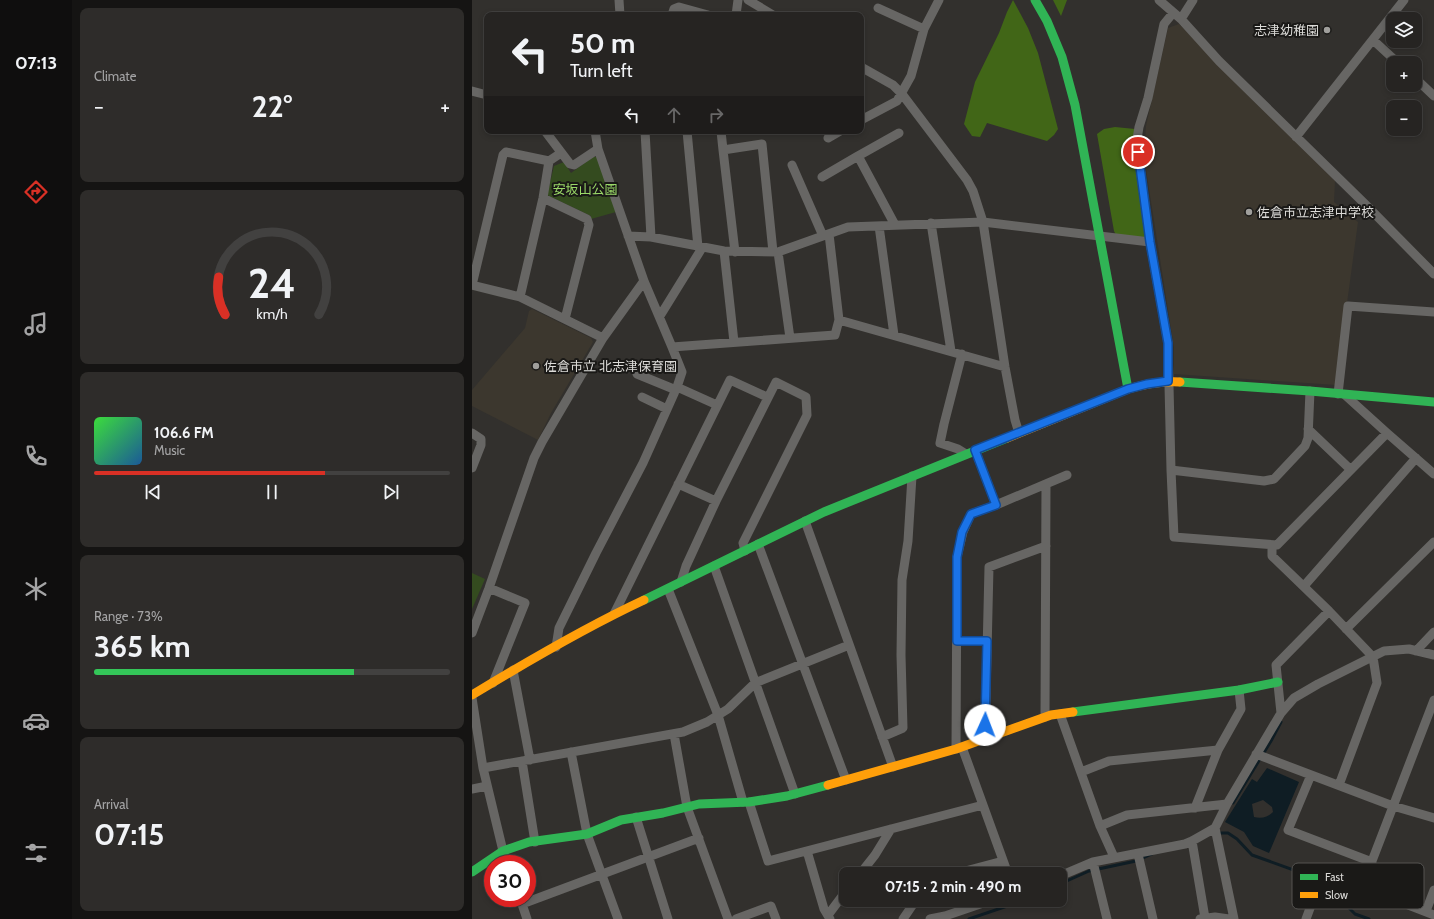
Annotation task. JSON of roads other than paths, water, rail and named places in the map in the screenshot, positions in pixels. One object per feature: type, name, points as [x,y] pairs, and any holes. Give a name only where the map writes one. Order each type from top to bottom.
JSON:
[{"type":"street","points":[[620,0],[620,12]]},
{"type":"street","points":[[736,12],[738,0]]},
{"type":"street","points":[[748,0],[768,12]]},
{"type":"street","points":[[864,118],[897,101],[902,94],[911,76],[924,29],[940,0]]},
{"type":"street","points":[[1035,0],[1047,21],[1064,64],[1075,105],[1128,389]]},
{"type":"street","points":[[1159,0],[1181,19],[1218,61],[1366,205],[1434,274]]},
{"type":"street","points":[[1181,19],[1193,0]]},
{"type":"street","points":[[1296,137],[1404,0]]},
{"type":"street","points":[[673,12],[674,9],[679,7],[697,12]]},
{"type":"street","points":[[878,8],[924,29]]},
{"type":"street","points":[[1173,13],[1164,24],[1148,98],[1137,139],[1150,242],[1168,343],[1174,537],[1272,546],[1277,545],[1386,433]]},
{"type":"street","points":[[1373,40],[1390,56]]},
{"type":"street","points":[[864,69],[893,85],[902,94],[967,180],[977,202],[983,222],[1005,367],[1015,420],[1019,433]]},
{"type":"street","points":[[1422,85],[1434,96]]},
{"type":"street","points":[[472,91],[484,94]]},
{"type":"street","points":[[822,177],[899,133]]},
{"type":"street","points":[[547,134],[570,164],[574,165],[598,149]]},
{"type":"street","points":[[556,647],[559,628],[643,463],[682,372],[660,316],[644,281],[598,149],[596,134]]},
{"type":"street","points":[[644,134],[651,237]]},
{"type":"street","points":[[660,316],[700,248],[687,134]]},
{"type":"street","points":[[721,134],[735,252]]},
{"type":"street","points":[[828,138],[835,134]]},
{"type":"street","points":[[723,150],[762,144],[776,252],[790,338]]},
{"type":"street","points":[[561,153],[549,161],[506,152],[503,155],[472,285],[520,296],[603,338]]},
{"type":"street","points":[[858,156],[895,225]]},
{"type":"street","points":[[520,296],[543,198],[549,161]]},
{"type":"street","points":[[672,347],[835,335],[839,320],[826,235],[792,165]]},
{"type":"street","points":[[543,198],[587,218],[589,225],[565,318]]},
{"type":"street","points":[[628,236],[651,237],[724,252],[776,252],[848,227],[983,222],[1150,242]]},
{"type":"street","points":[[931,223],[951,351]]},
{"type":"street","points":[[879,226],[894,335]]},
{"type":"street","points":[[724,252],[734,342]]},
{"type":"street","points":[[473,628],[489,588],[534,458],[603,338],[644,281]]},
{"type":"street","points":[[1341,394],[1348,306],[1434,312]]},
{"type":"street","points":[[839,320],[1005,367]]},
{"type":"street","points":[[962,354],[940,443],[958,449],[966,454]]},
{"type":"street","points":[[637,374],[717,405]]},
{"type":"street","points":[[614,614],[730,380],[767,397]]},
{"type":"street","points":[[472,695],[513,670],[614,614],[824,512],[1128,389],[1168,381],[1310,391],[1434,402]]},
{"type":"street","points":[[681,582],[686,566],[716,501],[767,397],[776,382],[806,397],[807,415],[743,543],[745,550]]},
{"type":"street","points":[[1171,470],[1264,481],[1274,479],[1305,446],[1308,438],[1310,391]]},
{"type":"street","points":[[1341,394],[1434,474]]},
{"type":"street","points":[[642,397],[667,409]]},
{"type":"street","points":[[1308,429],[1351,470]]},
{"type":"street","points":[[472,433],[481,439],[481,444],[472,468]]},
{"type":"street","points":[[975,450],[996,505]]},
{"type":"street","points":[[1304,586],[1416,458]]},
{"type":"street","points":[[1005,867],[983,805],[959,748],[957,557],[962,532],[971,514],[1067,475]]},
{"type":"street","points":[[882,737],[903,728],[901,655],[902,580],[908,541],[912,476]]},
{"type":"street","points":[[678,484],[716,501]]},
{"type":"street","points":[[1045,717],[1046,484]]},
{"type":"street","points":[[805,521],[893,767]]},
{"type":"street","points":[[1346,628],[1434,542]]},
{"type":"street","points":[[758,544],[846,780]]},
{"type":"street","points":[[985,739],[989,567],[1046,546]]},
{"type":"street","points":[[1272,546],[1272,556],[1304,586],[1373,657],[1377,683],[1339,785]]},
{"type":"street","points":[[714,566],[795,794]]},
{"type":"street","points":[[489,588],[525,602],[493,683]]},
{"type":"street","points":[[668,589],[718,715],[746,802],[768,861],[983,805]]},
{"type":"street","points":[[1281,713],[1276,665],[1329,611]]},
{"type":"street","points":[[1416,651],[1434,632]]},
{"type":"street","points":[[957,641],[987,641]]},
{"type":"street","points":[[483,768],[683,732],[707,722],[728,709],[755,683],[849,645]]},
{"type":"street","points":[[1067,873],[1093,862],[1138,854],[1192,841],[1214,828],[1281,713],[1294,698],[1318,684],[1384,651],[1409,649],[1434,655]]},
{"type":"street","points":[[513,670],[536,842]]},
{"type":"street","points":[[472,872],[503,851],[528,842],[587,834],[620,820],[663,813],[699,804],[746,802],[795,794],[959,748],[1045,717],[1239,690],[1278,682]]},
{"type":"street","points":[[1194,808],[1218,750],[1241,709],[1239,690]]},
{"type":"street","points":[[472,698],[483,768],[504,855]]},
{"type":"street","points":[[1311,775],[1288,830],[1372,862],[1392,806],[1434,700]]},
{"type":"street","points":[[1060,714],[1100,826],[1114,858]]},
{"type":"street","points":[[674,734],[687,808],[728,919]]},
{"type":"street","points":[[1081,772],[1109,761],[1218,750]]},
{"type":"street","points":[[571,752],[587,834],[618,919]]},
{"type":"street","points":[[1256,754],[1392,806],[1434,818]]},
{"type":"street","points":[[472,790],[487,786]]},
{"type":"street","points":[[1100,826],[1127,815],[1227,804]]},
{"type":"street","points":[[636,817],[668,919]]},
{"type":"street","points":[[1214,828],[1234,919]]},
{"type":"street","points":[[866,867],[875,855],[890,829]]},
{"type":"street","points":[[536,896],[602,874],[698,838]]},
{"type":"street","points":[[1192,841],[1202,918],[1215,917],[1229,919]]},
{"type":"street","points":[[807,851],[824,909],[829,917],[839,902]]},
{"type":"street","points":[[1138,854],[1153,919]]},
{"type":"street","points":[[980,867],[1003,861]]},
{"type":"street","points":[[1093,862],[1107,919]]},
{"type":"street","points":[[1420,909],[1430,913],[1434,890]]},
{"type":"street","points":[[736,919],[771,906],[776,919]]},
{"type":"street","points":[[523,907],[527,919]]},
{"type":"street","points":[[903,919],[911,907]]},
{"type":"street","points":[[930,919],[945,916],[971,907]]},
{"type":"street","points":[[1306,919],[1310,909]]},
{"type":"waterway","points":[[1233,803],[1281,722]]},
{"type":"waterway","points":[[1216,833],[1228,833],[1237,839],[1252,855],[1292,869]]},
{"type":"waterway","points":[[1067,881],[1089,871],[1136,861],[1152,854]]},
{"type":"waterway","points":[[969,919],[1004,907]]},
{"type":"waterway","points":[[1350,909],[1355,914],[1369,919]]},
{"type":"place","name":"志津幼稚園","points":[[1327,30]]},
{"type":"place","name":"佐倉市立志津中学校","points":[[1249,212]]},
{"type":"place","name":"佐倉市立 北志津保育園","points":[[536,366]]},
{"type":"park label","name":"安坂山公園","points":[[585,189]]}]
